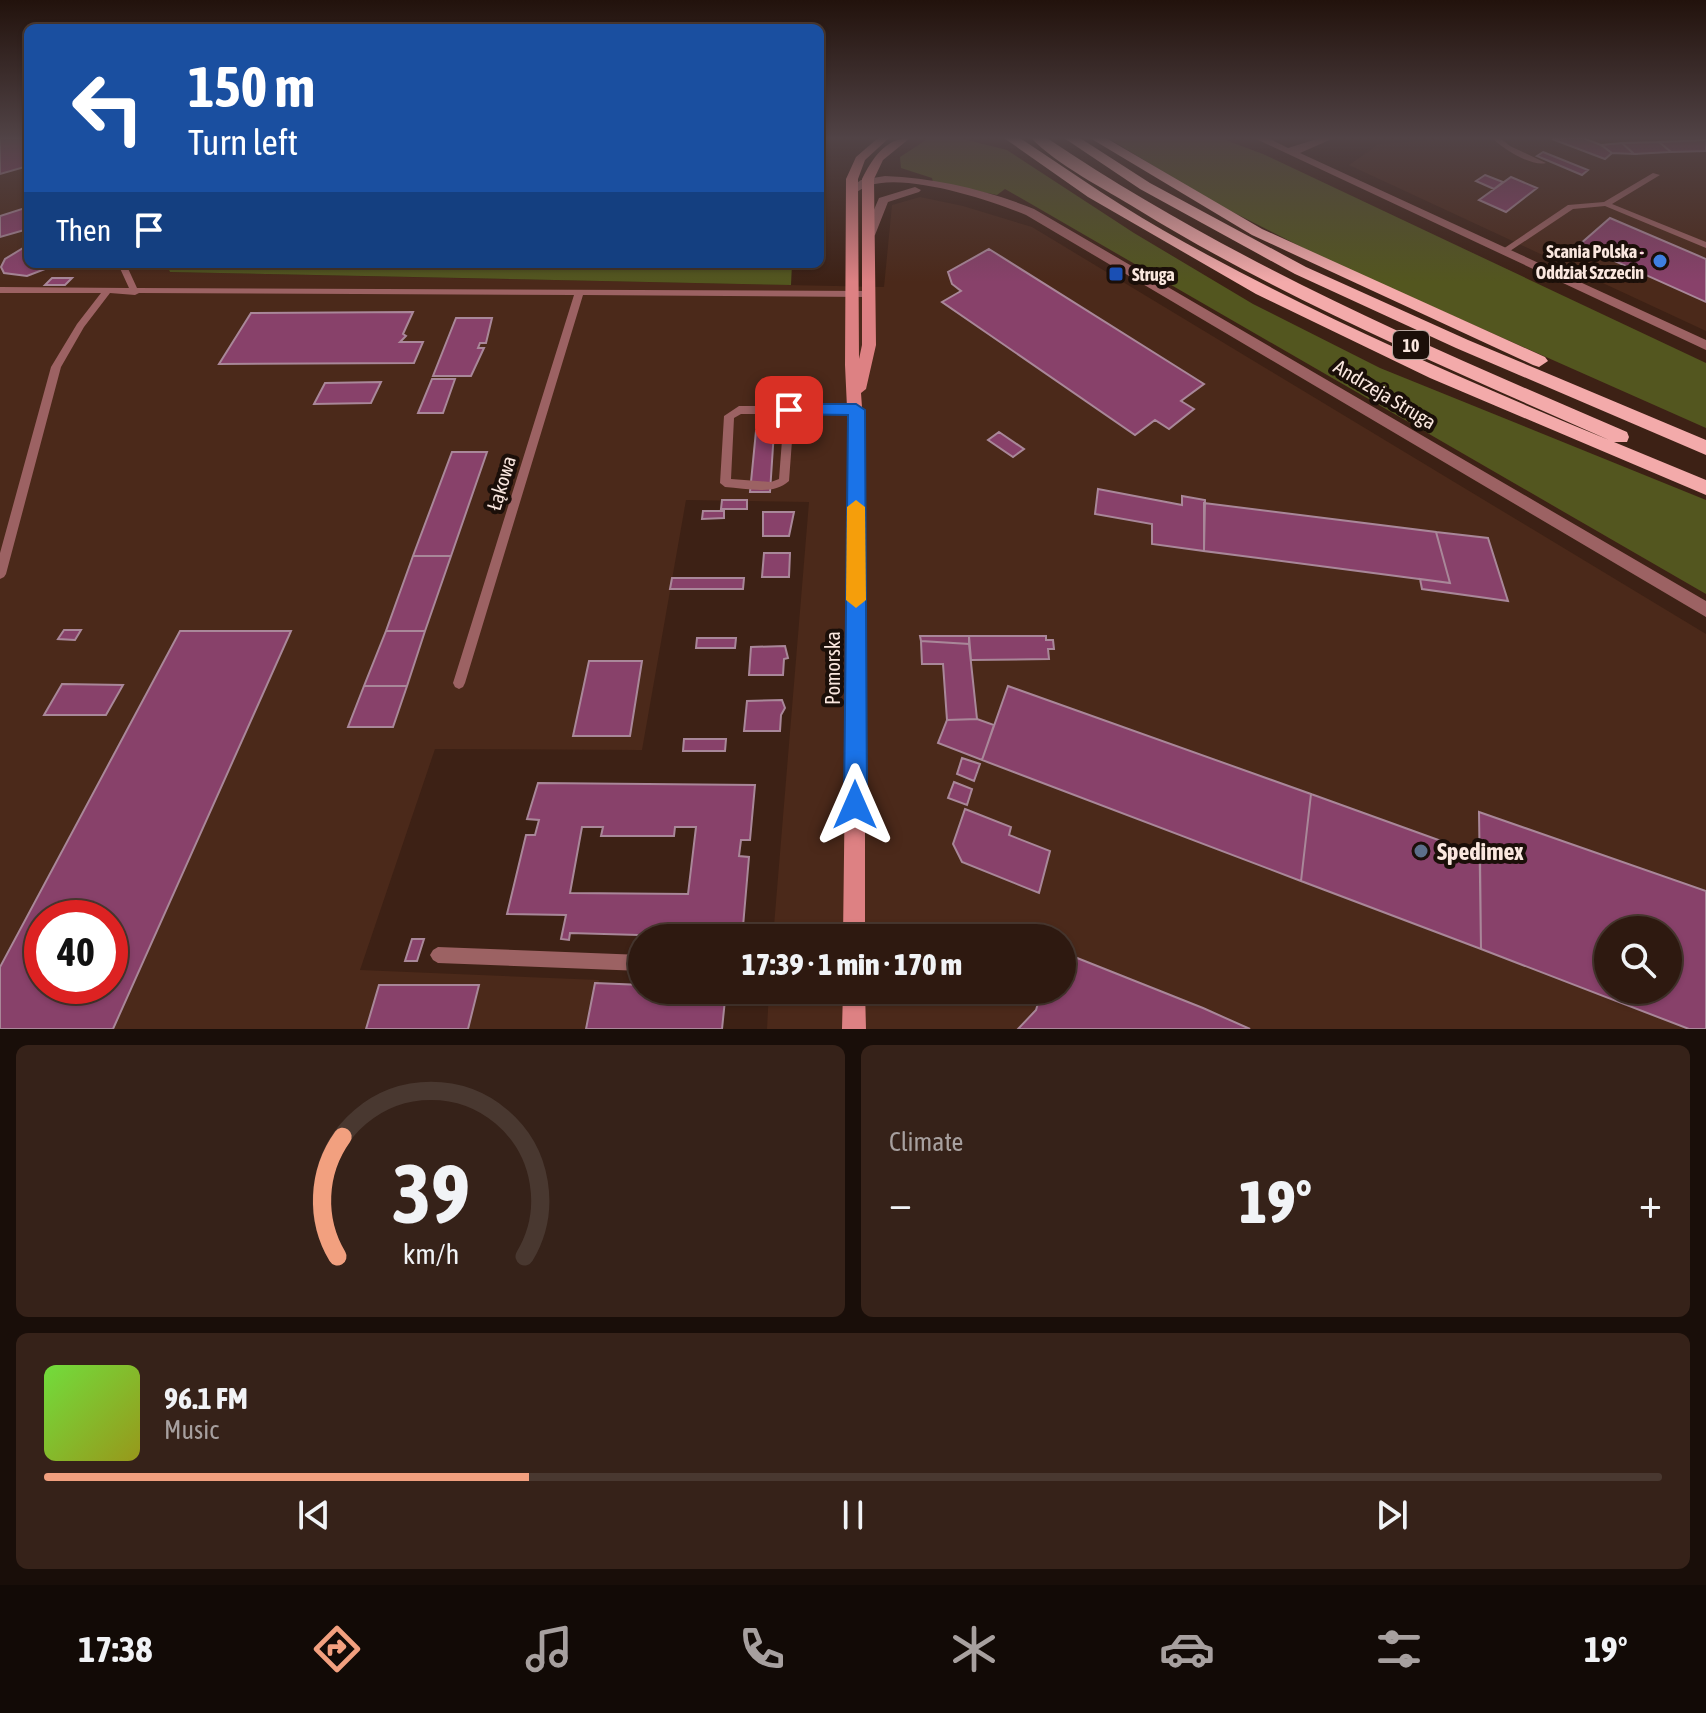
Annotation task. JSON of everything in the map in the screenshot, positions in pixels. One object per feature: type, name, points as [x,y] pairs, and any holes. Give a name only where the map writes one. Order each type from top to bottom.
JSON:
[{"type":"main road","points":[[1080,186],[1122,215],[1267,296],[1402,361],[1706,488]]},
{"type":"main road","name":"10","points":[[1109,186],[1222,254],[1338,312],[1706,475]]},
{"type":"main road","name":"10","points":[[1144,186],[1249,245],[1343,291],[1706,448]]},
{"type":"main road","points":[[1179,186],[1257,232],[1706,439]]},
{"type":"street","name":"Pomorska","points":[[856,404],[869,345],[867,240],[862,186]]},
{"type":"street","name":"Pomorska","points":[[854,924],[856,404],[852,365],[852,294],[862,186]]},
{"type":"street","name":"Pomorska","points":[[867,240],[877,207],[883,200],[912,186]]},
{"type":"street","name":"Andrzeja Struga","points":[[912,186],[985,200],[1040,217],[1706,610]]},
{"type":"street","points":[[1366,186],[1706,345]]},
{"type":"street","points":[[1369,186],[1378,192]]},
{"type":"street","points":[[854,1004],[854,1029]]},
{"type":"lane","points":[[1504,251],[1571,207],[1606,204],[1637,186]]},
{"type":"lane","points":[[1606,204],[1706,245]]},
{"type":"lane","points":[[124,268],[135,292]]},
{"type":"lane","points":[[0,290],[868,294]]},
{"type":"lane","points":[[0,574],[56,367],[80,326],[107,291]]},
{"type":"lane","name":"Łąkowa","points":[[459,683],[575,294]]},
{"type":"lane","points":[[789,410],[784,481],[772,486],[725,483],[729,416],[733,412],[856,404]]},
{"type":"lane","points":[[438,955],[628,962]]},
{"type":"shaded area","points":[[0,186],[24,186],[24,268],[168,268],[170,272],[884,287],[892,205],[920,197],[963,206],[1032,227],[1706,634],[1706,1029],[767,1029],[768,1004],[1076,1004],[1076,924],[774,924],[809,502],[686,500],[642,750],[435,749],[360,970],[599,980],[591,1029],[0,1029]]},
{"type":"shaded area","points":[[1394,186],[1706,186],[1706,331]]},
{"type":"green space","points":[[953,186],[1062,186],[1253,304],[1380,368],[1706,500],[1706,594],[1005,189],[997,195]]},
{"type":"green space","points":[[1187,186],[1331,186],[1706,363],[1706,428],[1325,259]]},
{"type":"green space","points":[[168,268],[792,268],[791,285],[170,272]]},
{"type":"building","points":[[1498,186],[1537,188],[1506,212],[1479,200]]},
{"type":"building","points":[[24,208],[24,230],[0,237],[0,216]]},
{"type":"building","name":"Scania Polska - Oddział Szczecin","points":[[1610,218],[1706,259],[1706,302],[1579,245]]},
{"type":"building","points":[[24,247],[24,268],[48,268],[27,276],[4,273],[1,267],[5,259]]},
{"type":"building","points":[[989,249],[1204,384],[1181,401],[1194,409],[1169,429],[1155,420],[1135,435],[942,302],[961,291],[952,284],[948,272]]},
{"type":"building","points":[[52,278],[72,278],[65,285],[45,285]]},
{"type":"building","points":[[413,312],[403,334],[406,336],[400,342],[423,342],[414,363],[219,364],[251,313]]},
{"type":"building","points":[[456,318],[492,318],[486,343],[480,343],[478,348],[484,348],[471,376],[433,376]]},
{"type":"building","points":[[432,379],[455,379],[443,413],[418,413]]},
{"type":"building","points":[[381,382],[371,403],[314,404],[325,383]]},
{"type":"building","points":[[756,431],[774,431],[770,492],[750,492]]},
{"type":"building","points":[[999,432],[1024,449],[1013,457],[988,440]]},
{"type":"building","points":[[452,452],[487,452],[451,556],[413,556]]},
{"type":"building","points":[[1098,489],[1182,505],[1182,496],[1205,500],[1204,551],[1152,544],[1152,524],[1095,514]]},
{"type":"building","points":[[722,500],[747,500],[747,509],[721,509]]},
{"type":"building","points":[[1204,503],[1436,532],[1450,583],[1204,551]]},
{"type":"building","points":[[703,511],[724,511],[724,518],[702,519]]},
{"type":"building","points":[[763,512],[794,512],[789,536],[763,536]]},
{"type":"building","points":[[1436,532],[1488,538],[1508,601],[1422,589],[1420,579],[1450,583]]},
{"type":"building","points":[[764,553],[790,553],[789,577],[762,577]]},
{"type":"building","points":[[413,556],[451,556],[425,631],[386,631]]},
{"type":"building","points":[[672,578],[744,578],[743,589],[670,589]]},
{"type":"building","points":[[64,630],[81,630],[75,640],[58,639]]},
{"type":"building","points":[[180,631],[291,631],[128,995],[128,900],[36,900]]},
{"type":"building","points":[[386,631],[425,631],[407,686],[364,686]]},
{"type":"building","points":[[920,636],[969,636],[969,644],[921,641]]},
{"type":"building","points":[[969,636],[1046,636],[1046,640],[1053,640],[1054,649],[1048,649],[1049,659],[971,660]]},
{"type":"building","points":[[697,638],[736,638],[735,648],[696,648]]},
{"type":"building","points":[[921,641],[969,644],[977,719],[947,720],[943,664],[922,664]]},
{"type":"building","points":[[785,646],[788,658],[784,659],[783,675],[749,675],[751,647]]},
{"type":"building","points":[[589,661],[642,661],[630,736],[573,736]]},
{"type":"building","points":[[62,684],[123,685],[106,715],[44,715]]},
{"type":"building","points":[[364,686],[407,686],[393,727],[348,727]]},
{"type":"building","points":[[1008,686],[1311,794],[1301,881],[982,760]]},
{"type":"building","points":[[782,700],[785,708],[781,715],[780,731],[744,731],[747,701]]},
{"type":"building","points":[[977,719],[994,725],[982,760],[938,743],[947,720]]},
{"type":"building","points":[[684,739],[726,739],[725,751],[683,751]]},
{"type":"building","points":[[962,758],[980,764],[974,781],[957,774]]},
{"type":"building","points":[[954,782],[972,789],[967,805],[948,798]]},
{"type":"building","points":[[538,783],[755,785],[750,840],[741,840],[739,856],[749,857],[743,924],[628,924],[628,935],[570,933],[569,940],[561,939],[566,915],[507,914],[526,835],[535,835],[539,820],[527,819]],"holes":[[[582,827],[603,827],[601,836],[674,836],[675,827],[696,827],[688,894],[570,893]]]},
{"type":"building","points":[[1311,794],[1480,855],[1481,949],[1301,881]]},
{"type":"building","points":[[965,809],[1011,827],[1009,835],[1050,851],[1039,893],[962,862],[953,844]]},
{"type":"building","points":[[1479,812],[1706,891],[1706,1029],[1689,1029],[1624,1004],[1682,1004],[1682,916],[1594,916],[1594,992],[1481,949]]},
{"type":"building","points":[[24,922],[24,1004],[124,1004],[113,1029],[0,1029],[0,967]]},
{"type":"building","points":[[412,939],[424,939],[417,961],[405,961]]},
{"type":"building","points":[[1076,958],[1250,1029],[1018,1029],[1038,1004],[1076,1004]]},
{"type":"building","points":[[595,983],[628,984],[628,1004],[725,1004],[722,1029],[586,1029]]},
{"type":"building","points":[[379,985],[479,985],[468,1029],[366,1029]]},
{"type":"slow traffic","points":[[856,507],[856,600]]},
{"type":"place","name":"Scania Polska - Oddział Szczecin","points":[[1660,261]]},
{"type":"place","name":"Struga","points":[[1116,274]]},
{"type":"place","name":"Spedimex","points":[[1421,851]]},
{"type":"route","points":[[789,410],[856,410],[855,805]]}]
